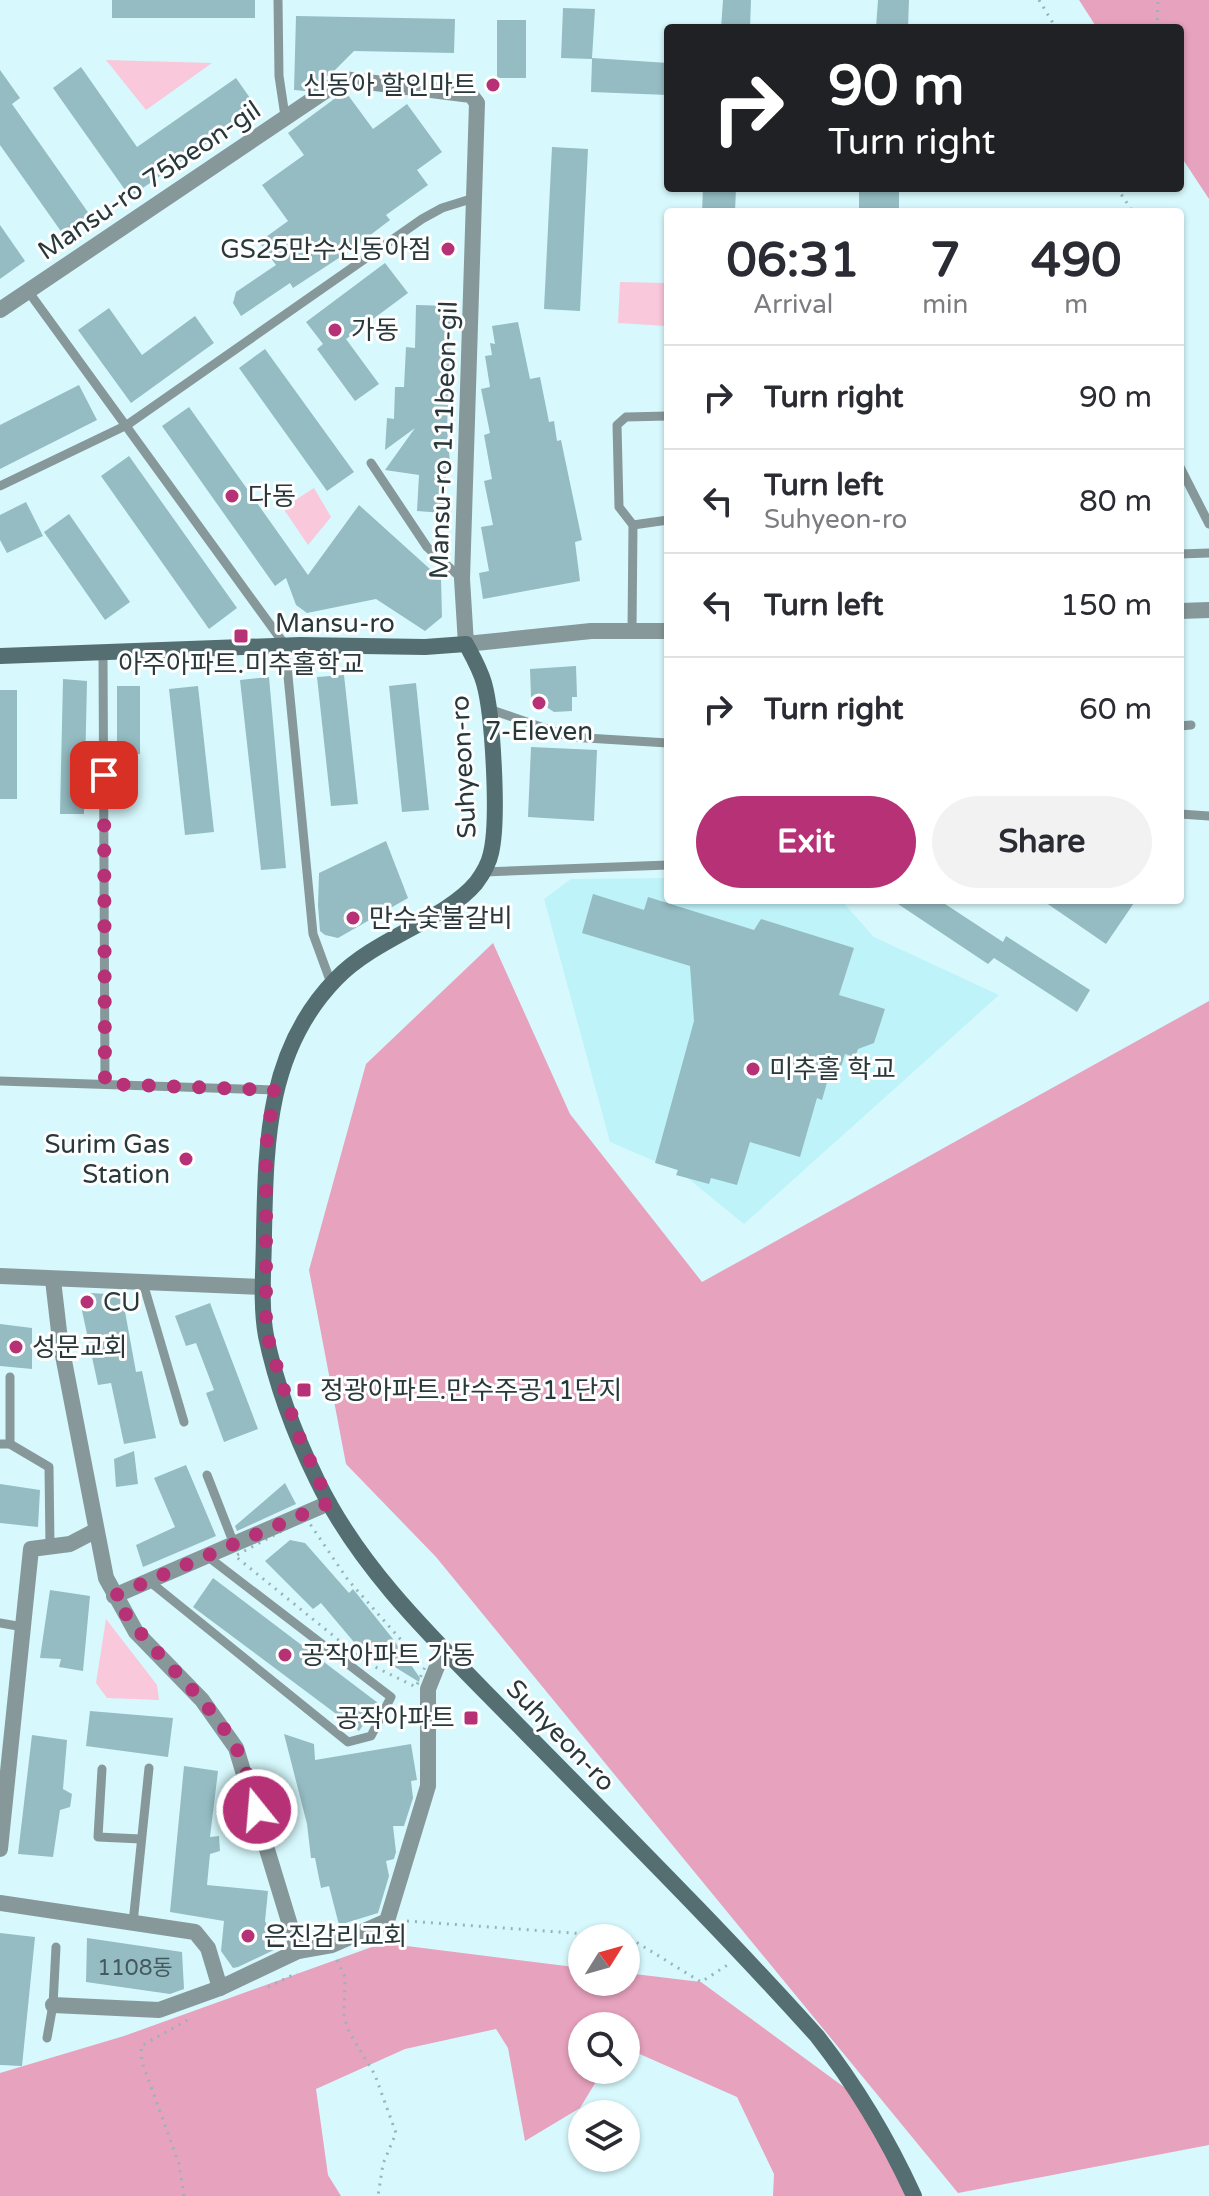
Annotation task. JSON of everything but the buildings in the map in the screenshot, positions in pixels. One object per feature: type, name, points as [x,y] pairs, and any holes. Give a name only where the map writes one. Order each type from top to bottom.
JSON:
[{"type":"street","name":"Mansu-ro 75beon-gil","points":[[0,310],[343,79],[471,95]]},
{"type":"street","name":"Mansu-ro 111beon-gil","points":[[466,644],[462,579],[477,103],[471,95]]},
{"type":"street","points":[[1184,611],[1209,610]]},
{"type":"street","name":"Mansu-ro","points":[[0,656],[285,645],[466,644],[559,633],[664,631]]},
{"type":"street","name":"Suhyeon-ro","points":[[466,644],[484,685],[488,708],[494,825],[491,853],[483,872],[461,896],[380,944],[331,983],[294,1038],[274,1090],[266,1149],[263,1287],[266,1332],[279,1382],[297,1432],[329,1503],[343,1528],[380,1576],[444,1649],[742,1955],[854,2083],[883,2129],[914,2196]]},
{"type":"street","points":[[0,1276],[263,1287]]},
{"type":"street","points":[[53,1280],[95,1531],[114,1596],[136,1632],[202,1700],[236,1748],[298,1951]]},
{"type":"street","points":[[114,1596],[329,1503]]},
{"type":"street","points":[[0,1849],[31,1549],[70,1544],[95,1531]]},
{"type":"street","points":[[53,2005],[159,2010],[220,1988],[298,1951],[332,1945],[387,1921],[428,1786],[428,1689],[444,1649]]},
{"type":"street","points":[[0,1903],[195,1932],[208,1948],[220,1988]]},
{"type":"lane","name":"Mansu-ro 75beon-gil","points":[[278,0],[279,76],[285,116]]},
{"type":"lane","points":[[0,486],[127,425],[422,219],[442,208],[474,198]]},
{"type":"lane","points":[[28,291],[285,645],[313,934],[331,983]]},
{"type":"lane","points":[[632,630],[633,525],[619,507],[617,425],[621,419],[664,416]]},
{"type":"lane","points":[[371,463],[427,547],[462,579]]},
{"type":"lane","points":[[1184,475],[1209,524]]},
{"type":"lane","points":[[633,525],[664,521]]},
{"type":"lane","points":[[1184,554],[1209,553]]},
{"type":"lane","points":[[103,652],[105,1084]]},
{"type":"lane","points":[[488,708],[570,737],[664,743]]},
{"type":"lane","points":[[1184,814],[1209,816]]},
{"type":"lane","points":[[483,872],[664,865]]},
{"type":"lane","points":[[0,1081],[274,1090]]},
{"type":"lane","points":[[143,1283],[184,1422]]},
{"type":"lane","points":[[10,1377],[5,1444],[49,1467],[50,1547]]},
{"type":"lane","points":[[207,1475],[234,1544]]},
{"type":"lane","points":[[149,1581],[348,1742],[371,1736],[391,1697],[207,1556]]},
{"type":"lane","points":[[0,1623],[23,1627]]},
{"type":"lane","points":[[133,1923],[149,1768]]},
{"type":"lane","points":[[102,1769],[98,1837],[141,1839]]},
{"type":"lane","points":[[47,2038],[53,2005],[56,1947]]},
{"type":"path","points":[[1039,0],[1054,24]]},
{"type":"path","points":[[1157,24],[1158,0]]},
{"type":"path","points":[[306,1518],[348,1580],[425,1667],[416,1687],[367,1663],[235,1556],[306,1518]]},
{"type":"path","points":[[415,1921],[628,1937],[701,1982],[742,1955]]},
{"type":"path","points":[[332,1945],[345,1977],[344,2017],[349,2032],[375,2075],[396,2133],[383,2164],[378,2196]]},
{"type":"path","points":[[260,1990],[299,1971]]},
{"type":"path","points":[[184,2196],[179,2164],[142,2062],[141,2046],[201,2012]]},
{"type":"shaded area","points":[[1079,0],[1209,0],[1209,199],[1184,161],[1184,24],[1094,24]]},
{"type":"shaded area","points":[[106,60],[212,63],[146,110]]},
{"type":"shaded area","points":[[620,282],[664,283],[664,326],[618,323]]},
{"type":"shaded area","points":[[314,488],[331,517],[308,545],[283,508]]},
{"type":"shaded area","name":"미추홀 학교","points":[[664,878],[664,904],[845,904],[874,937],[999,995],[744,1224],[680,1172],[610,1142],[544,899],[571,879]]},
{"type":"shaded area","points":[[493,943],[570,1114],[702,1282],[1209,1001],[1209,2145],[958,2193],[436,1557],[346,1464],[309,1270],[366,1064]]},
{"type":"shaded area","points":[[106,1619],[157,1685],[159,1700],[107,1698],[96,1683]]},
{"type":"shaded area","points":[[383,1943],[568,1966],[568,1996],[640,1996],[640,1975],[701,1982],[867,2104],[908,2196],[773,2196],[774,2174],[737,2097],[640,2054],[640,2012],[568,2012],[568,2084],[595,2084],[585,2100],[568,2100],[568,2115],[525,2141],[508,2048],[496,2029],[405,2049],[316,2089],[328,2175],[341,2196],[0,2196],[0,2073],[124,2036]]},
{"type":"place","name":"신동아 할인마트","points":[[493,85]]},
{"type":"place","name":"GS25만수신동아점","points":[[448,249]]},
{"type":"place","name":"가동","points":[[335,330]]},
{"type":"place","name":"다동","points":[[232,496]]},
{"type":"place","name":"아주아파트.미추홀학교","points":[[241,636]]},
{"type":"place","name":"7-Eleven","points":[[539,703]]},
{"type":"place","name":"만수숯불갈비","points":[[353,918]]},
{"type":"place","name":"미추홀 학교","points":[[753,1069]]},
{"type":"place","name":"Surim Gas Station","points":[[186,1159]]},
{"type":"place","name":"CU","points":[[87,1302]]},
{"type":"place","name":"성문교회","points":[[16,1347]]},
{"type":"place","name":"정광아파트.만수주공11단지","points":[[304,1390]]},
{"type":"place","name":"공작아파트 가동","points":[[285,1655]]},
{"type":"place","name":"공작아파트","points":[[471,1718]]},
{"type":"place","name":"은진감리교회","points":[[248,1936]]},
{"type":"route","points":[[104,775],[105,1084],[274,1090],[266,1149],[263,1287],[266,1332],[297,1432],[329,1503],[114,1596],[136,1632],[221,1724],[236,1748],[257,1810]]}]
